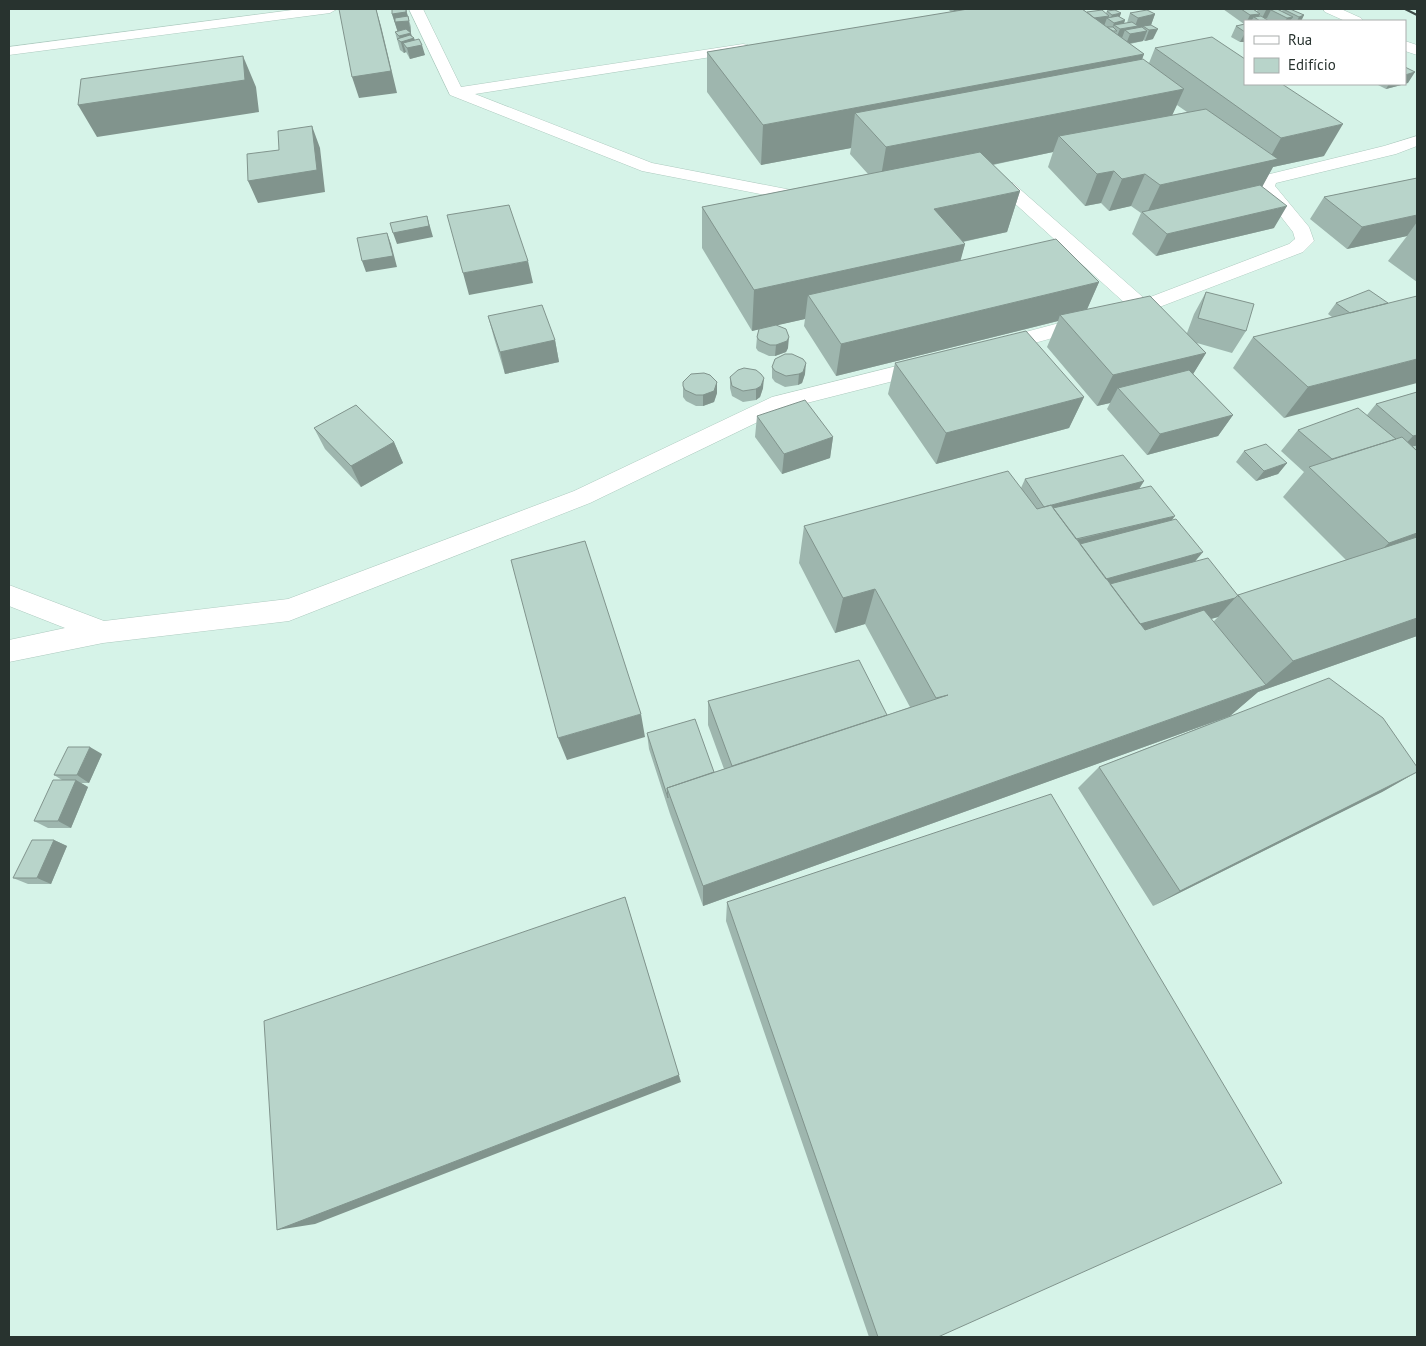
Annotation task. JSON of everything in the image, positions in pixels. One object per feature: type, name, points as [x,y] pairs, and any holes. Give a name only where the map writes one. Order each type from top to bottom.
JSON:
[{"type":"lane","points":[[9,51],[330,9]]},
{"type":"lane","points":[[416,9],[456,92],[648,167],[802,198],[825,200]]},
{"type":"lane","points":[[1330,9],[1354,20]]},
{"type":"lane","points":[[456,92],[761,46]]},
{"type":"lane","points":[[978,352],[1142,307],[1296,248],[1305,241],[1302,231],[1266,186],[1268,180],[1390,150],[1417,141]]},
{"type":"lane","points":[[972,178],[992,180],[1007,187],[1142,307]]},
{"type":"lane","points":[[9,652],[103,632],[289,610],[582,497],[780,402],[949,360]]},
{"type":"lane","points":[[9,595],[103,632]]},
{"type":"building","points":[[339,9],[376,9],[391,71],[352,77]]},
{"type":"building","points":[[392,9],[406,9],[406,12],[392,14]]},
{"type":"building","points":[[968,9],[1082,9],[1144,54],[763,125],[707,52]]},
{"type":"building","points":[[1241,9],[1253,9],[1260,14],[1250,15]]},
{"type":"building","points":[[1277,9],[1293,17],[1287,18],[1271,10]]},
{"type":"building","points":[[1283,9],[1290,9],[1304,15],[1299,17]]},
{"type":"building","points":[[1102,10],[1109,16],[1094,18],[1087,12]]},
{"type":"building","points":[[1115,10],[1121,13],[1112,15],[1107,11]]},
{"type":"building","points":[[1147,10],[1155,14],[1138,18],[1130,13]]},
{"type":"building","points":[[408,16],[409,21],[395,22],[395,18]]},
{"type":"building","points":[[1118,16],[1125,20],[1114,23],[1107,18]]},
{"type":"building","points":[[1261,16],[1267,20],[1258,20],[1254,17]]},
{"type":"building","points":[[1132,22],[1138,26],[1120,29],[1114,25]]},
{"type":"building","points":[[1244,24],[1244,31],[1236,26]]},
{"type":"building","points":[[1151,25],[1158,29],[1149,30],[1143,26]]},
{"type":"building","points":[[1107,27],[1113,27],[1117,31],[1113,31]]},
{"type":"building","points":[[1142,27],[1147,31],[1130,34],[1125,30]]},
{"type":"building","points":[[406,29],[411,33],[399,36],[395,32]]},
{"type":"building","points":[[410,35],[414,38],[401,42],[397,39]]},
{"type":"building","points":[[1212,37],[1244,58],[1244,85],[1284,85],[1343,124],[1281,138],[1155,48]]},
{"type":"building","points":[[419,39],[422,45],[407,48],[403,43]]},
{"type":"building","points":[[243,56],[245,80],[78,105],[81,79]]},
{"type":"building","points":[[1143,59],[1184,89],[886,147],[855,113]]},
{"type":"building","points":[[1406,68],[1415,72],[1406,75]]},
{"type":"building","points":[[1206,109],[1278,159],[1160,185],[1145,174],[1122,179],[1114,171],[1097,174],[1059,136]]},
{"type":"building","points":[[312,126],[317,170],[248,181],[247,154],[279,150],[278,131]]},
{"type":"building","points":[[980,152],[1020,191],[934,209],[965,244],[754,290],[702,207]]},
{"type":"building","points":[[1417,178],[1417,215],[1362,227],[1324,197]]},
{"type":"building","points":[[1260,185],[1287,206],[1167,234],[1142,212]]},
{"type":"building","points":[[509,205],[528,261],[463,273],[447,215]]},
{"type":"building","points":[[427,216],[429,226],[393,233],[390,223]]},
{"type":"building","points":[[387,233],[393,256],[362,261],[357,238]]},
{"type":"building","points":[[1056,239],[1099,282],[841,344],[808,295]]},
{"type":"building","points":[[1369,290],[1388,303],[1350,313],[1336,303]]},
{"type":"building","points":[[1206,292],[1254,304],[1246,331],[1198,318]]},
{"type":"building","points":[[1150,296],[1206,353],[1113,375],[1060,315]]},
{"type":"building","points":[[1417,296],[1417,359],[1308,387],[1253,337]]},
{"type":"building","points":[[542,305],[555,340],[500,352],[488,316]]},
{"type":"building","points":[[776,325],[786,329],[789,337],[787,341],[770,345],[759,340],[757,337],[759,329]]},
{"type":"building","points":[[1026,331],[1084,397],[946,433],[895,363]]},
{"type":"building","points":[[785,354],[792,354],[803,359],[806,363],[803,372],[786,376],[775,371],[772,367],[775,359]]},
{"type":"building","points":[[744,368],[756,370],[761,374],[764,378],[761,386],[756,389],[743,391],[732,386],[730,377],[738,370]]},
{"type":"building","points":[[1189,370],[1233,415],[1160,434],[1118,388]]},
{"type":"building","points":[[704,373],[710,375],[717,382],[714,391],[703,395],[696,395],[685,390],[683,382],[691,374]]},
{"type":"building","points":[[1417,392],[1417,435],[1413,436],[1376,404]]},
{"type":"building","points":[[805,400],[833,437],[784,454],[757,416]]},
{"type":"building","points":[[356,405],[394,442],[351,466],[314,428]]},
{"type":"building","points":[[1358,408],[1396,439],[1332,459],[1298,430]]},
{"type":"building","points":[[1402,437],[1417,451],[1417,533],[1389,543],[1309,467]]},
{"type":"building","points":[[1266,444],[1287,463],[1264,471],[1244,451]]},
{"type":"building","points":[[1123,455],[1144,481],[1044,507],[1025,479]]},
{"type":"building","points":[[1008,471],[1037,509],[1051,505],[1145,630],[1204,610],[1266,685],[703,886],[667,788],[948,695],[936,698],[875,589],[843,598],[804,526]]},
{"type":"building","points":[[1151,486],[1175,516],[1076,539],[1053,508]]},
{"type":"building","points":[[1176,519],[1203,552],[1106,579],[1080,544]]},
{"type":"building","points":[[1417,537],[1417,618],[1293,661],[1238,595]]},
{"type":"building","points":[[585,541],[641,714],[558,738],[511,560]]},
{"type":"building","points":[[1208,558],[1238,595],[1235,598],[1140,624],[1110,584]]},
{"type":"building","points":[[859,660],[887,715],[732,766],[708,701]]},
{"type":"building","points":[[1329,678],[1383,718],[1417,767],[1417,772],[1180,891],[1099,767]]},
{"type":"building","points":[[695,719],[714,772],[667,788],[668,798],[647,733]]},
{"type":"building","points":[[68,747],[90,747],[77,775],[54,775]]},
{"type":"building","points":[[53,780],[76,780],[58,821],[34,821]]},
{"type":"building","points":[[1051,794],[1282,1183],[938,1337],[878,1337],[727,902]]},
{"type":"building","points":[[32,840],[54,840],[37,878],[13,878]]},
{"type":"building","points":[[625,897],[679,1075],[277,1230],[264,1021]]},
{"type":"railway","points":[[1405,9],[1417,15]]}]
